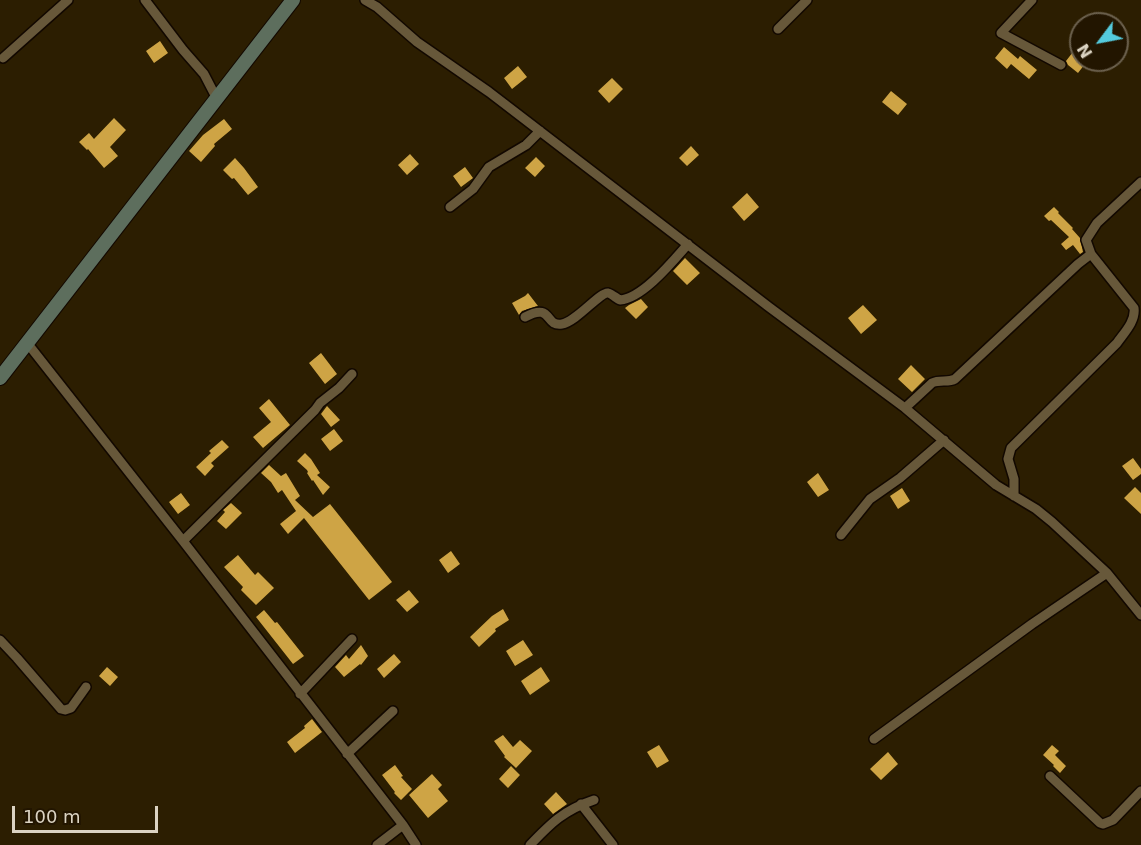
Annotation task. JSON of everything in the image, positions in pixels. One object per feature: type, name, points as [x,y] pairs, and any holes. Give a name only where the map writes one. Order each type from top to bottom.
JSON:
[{"type":"street","points":[[3,58],[68,0]]},
{"type":"street","points":[[145,0],[204,74],[217,99]]},
{"type":"street","points":[[0,378],[293,0]]},
{"type":"street","points":[[365,0],[377,7],[417,42],[489,92],[905,408],[996,485],[1036,509],[1107,573],[1141,615]]},
{"type":"street","points":[[778,29],[807,0]]},
{"type":"street","points":[[1032,0],[1001,33],[1060,65]]},
{"type":"street","points":[[450,207],[473,189],[489,167],[526,145],[540,131]]},
{"type":"street","points":[[1014,496],[1014,479],[1008,459],[1011,448],[1117,343],[1134,315],[1134,308],[1091,254],[1086,240],[1097,223],[1141,182]]},
{"type":"street","points":[[525,317],[539,311],[556,324],[562,324],[593,304],[601,294],[606,293],[620,300],[630,298],[638,294],[664,271],[688,244]]},
{"type":"street","points":[[905,408],[932,383],[938,380],[955,379],[1091,254]]},
{"type":"street","points":[[28,344],[403,825],[416,845]]},
{"type":"street","points":[[183,541],[320,403],[352,374]]},
{"type":"street","points":[[841,535],[870,499],[900,478],[944,440]]},
{"type":"street","points":[[874,739],[1032,624],[1107,573]]},
{"type":"street","points":[[300,693],[352,639]]},
{"type":"street","points":[[0,640],[61,709],[71,708],[86,687]]},
{"type":"street","points":[[347,754],[393,711]]},
{"type":"street","points":[[1050,777],[1103,824],[1113,820],[1141,791]]},
{"type":"street","points":[[530,845],[559,816],[594,800]]},
{"type":"street","points":[[581,804],[613,845]]},
{"type":"street","points":[[377,845],[403,825]]},
{"type":"building","points":[[160,41],[168,53],[154,63],[146,51]]},
{"type":"building","points":[[1004,47],[1018,59],[1020,56],[1037,70],[1029,79],[1011,64],[1007,69],[995,58]]},
{"type":"building","points":[[518,66],[527,77],[512,89],[504,78]]},
{"type":"building","points":[[612,78],[623,89],[609,103],[598,91]]},
{"type":"building","points":[[891,91],[907,104],[898,115],[882,102]]},
{"type":"building","points":[[114,118],[126,130],[110,147],[118,156],[104,168],[79,142],[89,133],[94,139]]},
{"type":"building","points":[[224,119],[232,129],[214,144],[215,146],[201,162],[189,151],[203,135]]},
{"type":"building","points":[[691,146],[699,155],[687,166],[679,158]]},
{"type":"building","points":[[410,154],[419,164],[407,175],[398,165]]},
{"type":"building","points":[[536,157],[545,166],[535,177],[525,168]]},
{"type":"building","points":[[235,158],[258,187],[248,195],[234,178],[232,179],[223,170]]},
{"type":"building","points":[[465,167],[473,178],[461,187],[453,176]]},
{"type":"building","points":[[747,193],[759,207],[744,221],[732,207]]},
{"type":"building","points":[[1054,207],[1080,238],[1083,252],[1080,254],[1073,245],[1066,250],[1061,244],[1069,237],[1044,216]]},
{"type":"building","points":[[685,258],[700,273],[687,285],[673,271]]},
{"type":"building","points":[[528,293],[538,306],[522,311],[519,315],[512,303]]},
{"type":"building","points":[[641,299],[648,307],[636,319],[625,308]]},
{"type":"building","points":[[863,305],[877,320],[861,334],[848,318]]},
{"type":"building","points":[[321,353],[337,374],[325,384],[309,363]]},
{"type":"building","points":[[911,365],[925,379],[912,392],[898,379]]},
{"type":"building","points":[[269,399],[290,425],[263,448],[253,437],[271,422],[259,408]]},
{"type":"building","points":[[327,406],[340,420],[331,427],[321,414]]},
{"type":"building","points":[[334,429],[343,441],[330,451],[321,439]]},
{"type":"building","points":[[222,440],[229,447],[211,463],[214,466],[205,476],[196,467]]},
{"type":"building","points":[[305,453],[320,473],[317,475],[330,487],[323,495],[307,470],[297,461]]},
{"type":"building","points":[[1133,458],[1141,469],[1141,474],[1133,480],[1122,466]]},
{"type":"building","points":[[269,465],[281,476],[286,473],[300,496],[295,500],[313,517],[330,504],[392,582],[369,600],[304,518],[288,534],[280,524],[296,511],[282,490],[278,493],[261,473]]},
{"type":"building","points":[[818,473],[829,490],[818,497],[807,482]]},
{"type":"building","points":[[1135,487],[1141,493],[1141,514],[1124,498]]},
{"type":"building","points":[[902,488],[910,501],[898,509],[890,496]]},
{"type":"building","points":[[181,493],[190,505],[178,514],[169,502]]},
{"type":"building","points":[[231,503],[242,513],[226,529],[217,521],[225,512],[223,510]]},
{"type":"building","points":[[451,551],[460,564],[448,573],[439,560]]},
{"type":"building","points":[[238,555],[255,575],[258,572],[274,588],[256,605],[241,590],[243,587],[224,567]]},
{"type":"building","points":[[409,590],[419,602],[407,612],[396,600]]},
{"type":"building","points":[[503,609],[509,620],[495,629],[496,631],[479,647],[470,637]]},
{"type":"building","points":[[264,610],[275,623],[277,622],[304,656],[293,664],[256,617]]},
{"type":"building","points":[[523,640],[533,655],[515,666],[506,651]]},
{"type":"building","points":[[361,645],[368,656],[361,665],[344,677],[335,667],[346,655],[349,659]]},
{"type":"building","points":[[394,654],[401,662],[384,678],[377,669]]},
{"type":"building","points":[[107,667],[118,677],[110,686],[99,676]]},
{"type":"building","points":[[541,667],[550,681],[530,695],[521,681]]},
{"type":"building","points":[[312,719],[322,732],[295,753],[287,742],[305,728],[304,726]]},
{"type":"building","points":[[503,735],[513,747],[520,740],[532,751],[516,768],[504,757],[494,741]]},
{"type":"building","points":[[659,745],[669,761],[657,768],[647,752]]},
{"type":"building","points":[[1052,745],[1059,751],[1055,755],[1066,766],[1060,773],[1043,755]]},
{"type":"building","points":[[888,752],[898,764],[881,780],[870,769]]},
{"type":"building","points":[[395,765],[403,776],[401,777],[412,789],[401,800],[382,775]]},
{"type":"building","points":[[511,766],[520,775],[508,788],[499,779]]},
{"type":"building","points":[[432,774],[442,785],[438,789],[448,801],[428,818],[409,795]]},
{"type":"building","points":[[556,792],[567,804],[553,814],[544,804]]}]
